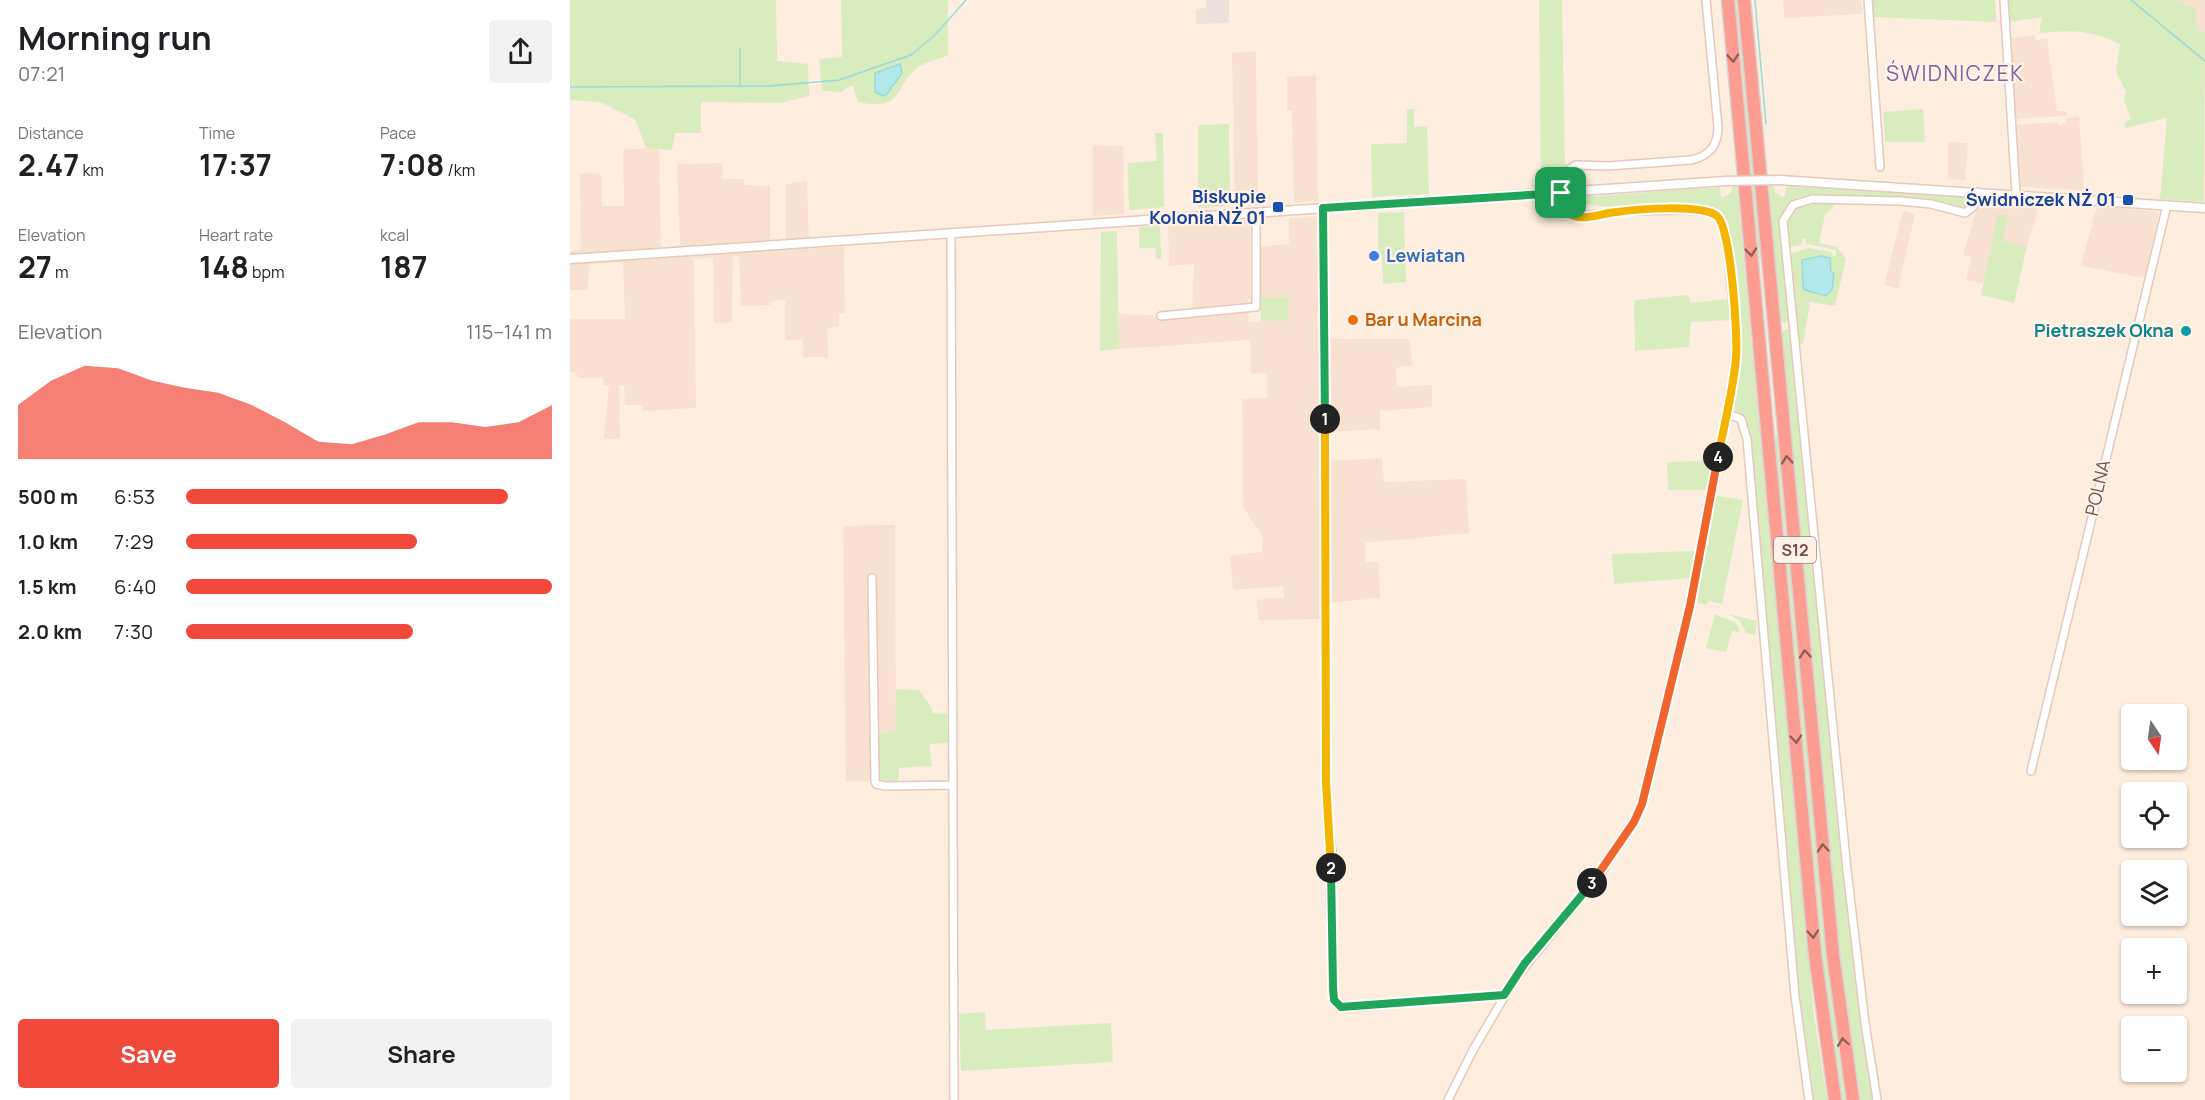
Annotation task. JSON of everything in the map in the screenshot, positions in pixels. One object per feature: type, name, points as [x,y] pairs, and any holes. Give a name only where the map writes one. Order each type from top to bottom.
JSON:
[{"type":"highway","name":"S12","points":[[1728,0],[1815,955],[1835,1100]]},
{"type":"highway","name":"S12","points":[[1744,0],[1832,944],[1853,1100]]},
{"type":"street","points":[[1448,1100],[1504,995],[1525,963],[1602,871],[1640,811],[1690,606],[1737,346],[1728,248],[1720,219],[1710,212],[1696,210],[1622,211],[1578,218],[1565,211],[1561,193],[1562,177],[1571,167],[1691,160],[1704,156],[1712,149],[1717,140],[1718,128],[1706,0]]},
{"type":"street","points":[[1868,0],[1880,167]]},
{"type":"street","points":[[2004,0],[2016,194]]},
{"type":"street","points":[[570,260],[1726,181],[1779,180],[2205,208]]},
{"type":"street","points":[[1877,1100],[1864,1023],[1847,870],[1783,221],[1793,205],[1812,199],[1917,202],[1965,213],[1974,206],[1977,192]]},
{"type":"street","name":"POLNA","points":[[2031,771],[2167,205]]},
{"type":"street","points":[[1323,208],[1326,782],[1327,818],[1332,851],[1334,1000],[1338,1006],[1347,1008],[1504,995]]},
{"type":"street","points":[[1161,316],[1256,307],[1256,214]]},
{"type":"street","points":[[951,234],[954,1100]]},
{"type":"street","points":[[1726,413],[1741,419],[1747,439],[1795,996],[1809,1100]]},
{"type":"street","points":[[872,578],[876,784],[885,786],[952,785]]},
{"type":"shaded area","points":[[1206,0],[1229,0],[1229,23],[1196,24],[1196,9],[1206,8]]},
{"type":"shaded area","points":[[1783,0],[1861,0],[1862,14],[1784,18]]},
{"type":"shaded area","points":[[2176,0],[2205,0],[2205,33],[2197,29],[2196,9]]},
{"type":"shaded area","points":[[2034,35],[2036,40],[2047,39],[2057,111],[2066,111],[2066,116],[2015,119],[2010,39]]},
{"type":"shaded area","points":[[1256,51],[1258,205],[1235,205],[1232,53]]},
{"type":"shaded area","points":[[1316,75],[1318,201],[1294,202],[1292,111],[1287,111],[1287,77]]},
{"type":"shaded area","points":[[2079,117],[2084,188],[2077,190],[2018,187],[2015,125],[2057,122],[2058,125],[2066,124],[2066,118]]},
{"type":"shaded area","points":[[1948,142],[1968,143],[1965,180],[1948,179]]},
{"type":"shaded area","points":[[1093,145],[1123,146],[1124,214],[1093,216]]},
{"type":"shaded area","points":[[659,149],[661,248],[680,245],[677,164],[722,163],[723,179],[744,179],[745,185],[770,186],[770,240],[786,239],[786,184],[807,181],[809,249],[844,246],[845,313],[839,313],[839,327],[827,328],[828,357],[803,357],[803,340],[785,340],[785,300],[771,301],[771,305],[741,306],[739,256],[733,256],[732,322],[714,323],[713,257],[694,259],[696,408],[643,411],[643,405],[625,405],[624,385],[619,385],[620,439],[604,439],[609,386],[603,385],[603,377],[579,378],[575,372],[570,373],[570,319],[625,319],[623,262],[589,264],[588,290],[570,290],[570,251],[581,250],[580,173],[601,174],[602,206],[624,206],[623,150]]},
{"type":"shaded area","points":[[1979,201],[2039,205],[2027,246],[2003,241],[1989,260],[1983,283],[1966,280],[1971,257],[1963,255]]},
{"type":"shaded area","points":[[2097,206],[2159,212],[2145,278],[2081,266]]},
{"type":"shaded area","points":[[1903,211],[1915,214],[1898,289],[1884,285]]},
{"type":"shaded area","points":[[1318,216],[1320,335],[1332,339],[1409,339],[1413,365],[1396,368],[1397,387],[1432,385],[1432,407],[1380,411],[1380,429],[1328,432],[1328,461],[1382,458],[1384,482],[1466,479],[1469,533],[1365,543],[1366,562],[1378,562],[1380,598],[1328,603],[1327,619],[1259,620],[1256,600],[1284,597],[1283,586],[1233,590],[1230,555],[1263,552],[1262,536],[1243,507],[1242,399],[1267,398],[1267,373],[1251,374],[1250,340],[1119,349],[1119,314],[1151,315],[1162,318],[1206,313],[1248,313],[1249,322],[1288,320],[1288,297],[1260,298],[1258,247],[1289,244],[1289,218]]},
{"type":"shaded area","points":[[1250,220],[1250,298],[1247,303],[1192,308],[1194,264],[1169,266],[1168,223]]},
{"type":"shaded area","points":[[895,525],[896,732],[872,733],[870,781],[846,782],[843,526]]},
{"type":"green space","points":[[570,0],[776,0],[777,61],[808,64],[809,96],[780,103],[701,102],[701,133],[675,133],[672,150],[646,148],[635,119],[600,102],[570,100]]},
{"type":"green space","points":[[841,0],[948,0],[948,55],[917,68],[896,96],[884,104],[858,102],[853,85],[840,92],[822,91],[819,59],[842,57]]},
{"type":"green space","points":[[1539,0],[1562,0],[1565,167],[1553,188],[1541,189]]},
{"type":"green space","points":[[1731,0],[1741,0],[1765,258],[1755,260]]},
{"type":"green space","points":[[1872,0],[1995,0],[1996,22],[1873,17]]},
{"type":"green space","points":[[2009,0],[2176,0],[2196,9],[2197,29],[2205,33],[2204,202],[2160,199],[2167,118],[2126,128],[2124,123],[2131,119],[2124,100],[2126,92],[2116,71],[2120,44],[2089,33],[2062,31],[2039,33],[2042,17],[2009,22]]},
{"type":"green space","points":[[1407,109],[1414,109],[1414,127],[1427,126],[1429,194],[1372,197],[1371,144],[1407,143]]},
{"type":"green space","points":[[1923,109],[1925,142],[1885,142],[1883,112]]},
{"type":"green space","points":[[1229,124],[1230,206],[1198,208],[1198,125]]},
{"type":"green space","points":[[1155,133],[1163,133],[1164,207],[1129,210],[1128,163],[1157,161]]},
{"type":"green space","points":[[1768,185],[1773,185],[1775,192],[1782,197],[1785,196],[1786,187],[1789,186],[1966,196],[1972,204],[1953,208],[1919,200],[1857,196],[1820,196],[1794,200],[1785,210],[1780,227],[1791,319],[1784,323],[1780,320]]},
{"type":"green space","points":[[1733,186],[1737,186],[1814,1016],[1827,1100],[1812,1100],[1799,1012],[1749,434],[1746,419],[1731,406],[1739,361],[1740,327],[1729,233],[1721,215],[1704,207],[1608,207],[1584,204],[1569,198],[1720,187],[1721,198],[1730,194]]},
{"type":"green space","points":[[1807,202],[1831,202],[1835,205],[1825,215],[1819,243],[1837,247],[1846,259],[1835,306],[1810,302],[1803,344],[1798,343],[1789,254],[1808,248],[1831,252],[1833,256],[1836,256],[1836,250],[1807,244],[1805,238],[1802,238],[1801,245],[1789,247],[1787,225],[1790,215]]},
{"type":"green space","points":[[1404,212],[1406,282],[1383,284],[1382,254],[1378,254],[1378,213]]},
{"type":"green space","points":[[1998,214],[2008,216],[2003,241],[2027,246],[2014,303],[1981,295]]},
{"type":"green space","points":[[1160,226],[1161,259],[1156,259],[1155,248],[1139,248],[1139,227]]},
{"type":"green space","points":[[1117,231],[1119,349],[1100,351],[1101,232]]},
{"type":"green space","points":[[1689,295],[1690,303],[1728,299],[1731,320],[1691,322],[1689,347],[1635,351],[1634,300]]},
{"type":"green space","points":[[1288,297],[1288,320],[1261,321],[1260,298]]},
{"type":"green space","points":[[1787,329],[1792,331],[1875,1100],[1860,1100],[1843,985],[1781,332]]},
{"type":"green space","points":[[1780,434],[1850,1100],[1840,1100],[1826,1017],[1771,436]]},
{"type":"green space","points":[[1712,461],[1708,490],[1668,490],[1667,462]]},
{"type":"green space","points":[[1712,495],[1743,500],[1722,604],[1708,601],[1706,605],[1693,601]]},
{"type":"green space","points":[[1694,551],[1690,578],[1614,584],[1612,554]]},
{"type":"green space","points":[[1715,614],[1736,623],[1740,632],[1732,631],[1726,652],[1706,648]]},
{"type":"green space","points":[[1729,614],[1757,621],[1755,635],[1746,633],[1740,621]]},
{"type":"green space","points":[[896,689],[919,690],[933,713],[947,714],[948,743],[929,744],[932,766],[899,768],[898,782],[878,780],[879,733],[896,732]]},
{"type":"green space","points":[[985,1012],[986,1030],[1111,1023],[1113,1062],[961,1071],[959,1014]]},
{"type":"water","points":[[900,64],[902,73],[887,94],[883,96],[875,92],[875,73]]},
{"type":"water","points":[[1821,256],[1830,258],[1831,272],[1834,273],[1832,290],[1826,296],[1805,290],[1803,287],[1802,260]]},
{"type":"waterway","points":[[570,87],[770,86],[839,80],[911,55],[935,35],[966,0]]},
{"type":"waterway","points":[[1755,0],[1766,124]]},
{"type":"waterway","points":[[2131,0],[2205,61]]},
{"type":"waterway","points":[[740,49],[740,86]]},
{"type":"place","name":"Świdniczek NŻ 01","points":[[2128,200]]},
{"type":"place","name":"Biskupie Kolonia NŻ 01","points":[[1278,207]]},
{"type":"place","name":"Lewiatan","points":[[1374,256]]},
{"type":"place","name":"Bar u Marcina","points":[[1353,320]]},
{"type":"place","name":"Pietraszek Okna","points":[[2186,331]]},
{"type":"district","name":"ŚWIDNICZEK","points":[[1955,74]]},
{"type":"route","points":[[1561,193],[1565,211],[1578,218],[1622,211],[1696,210],[1710,212],[1723,223],[1727,239],[1736,335],[1734,372],[1690,606],[1642,804],[1637,817],[1602,871],[1525,963],[1504,995],[1341,1007],[1336,1005],[1333,988],[1330,890],[1332,851],[1327,818],[1323,208],[1561,193]]}]
